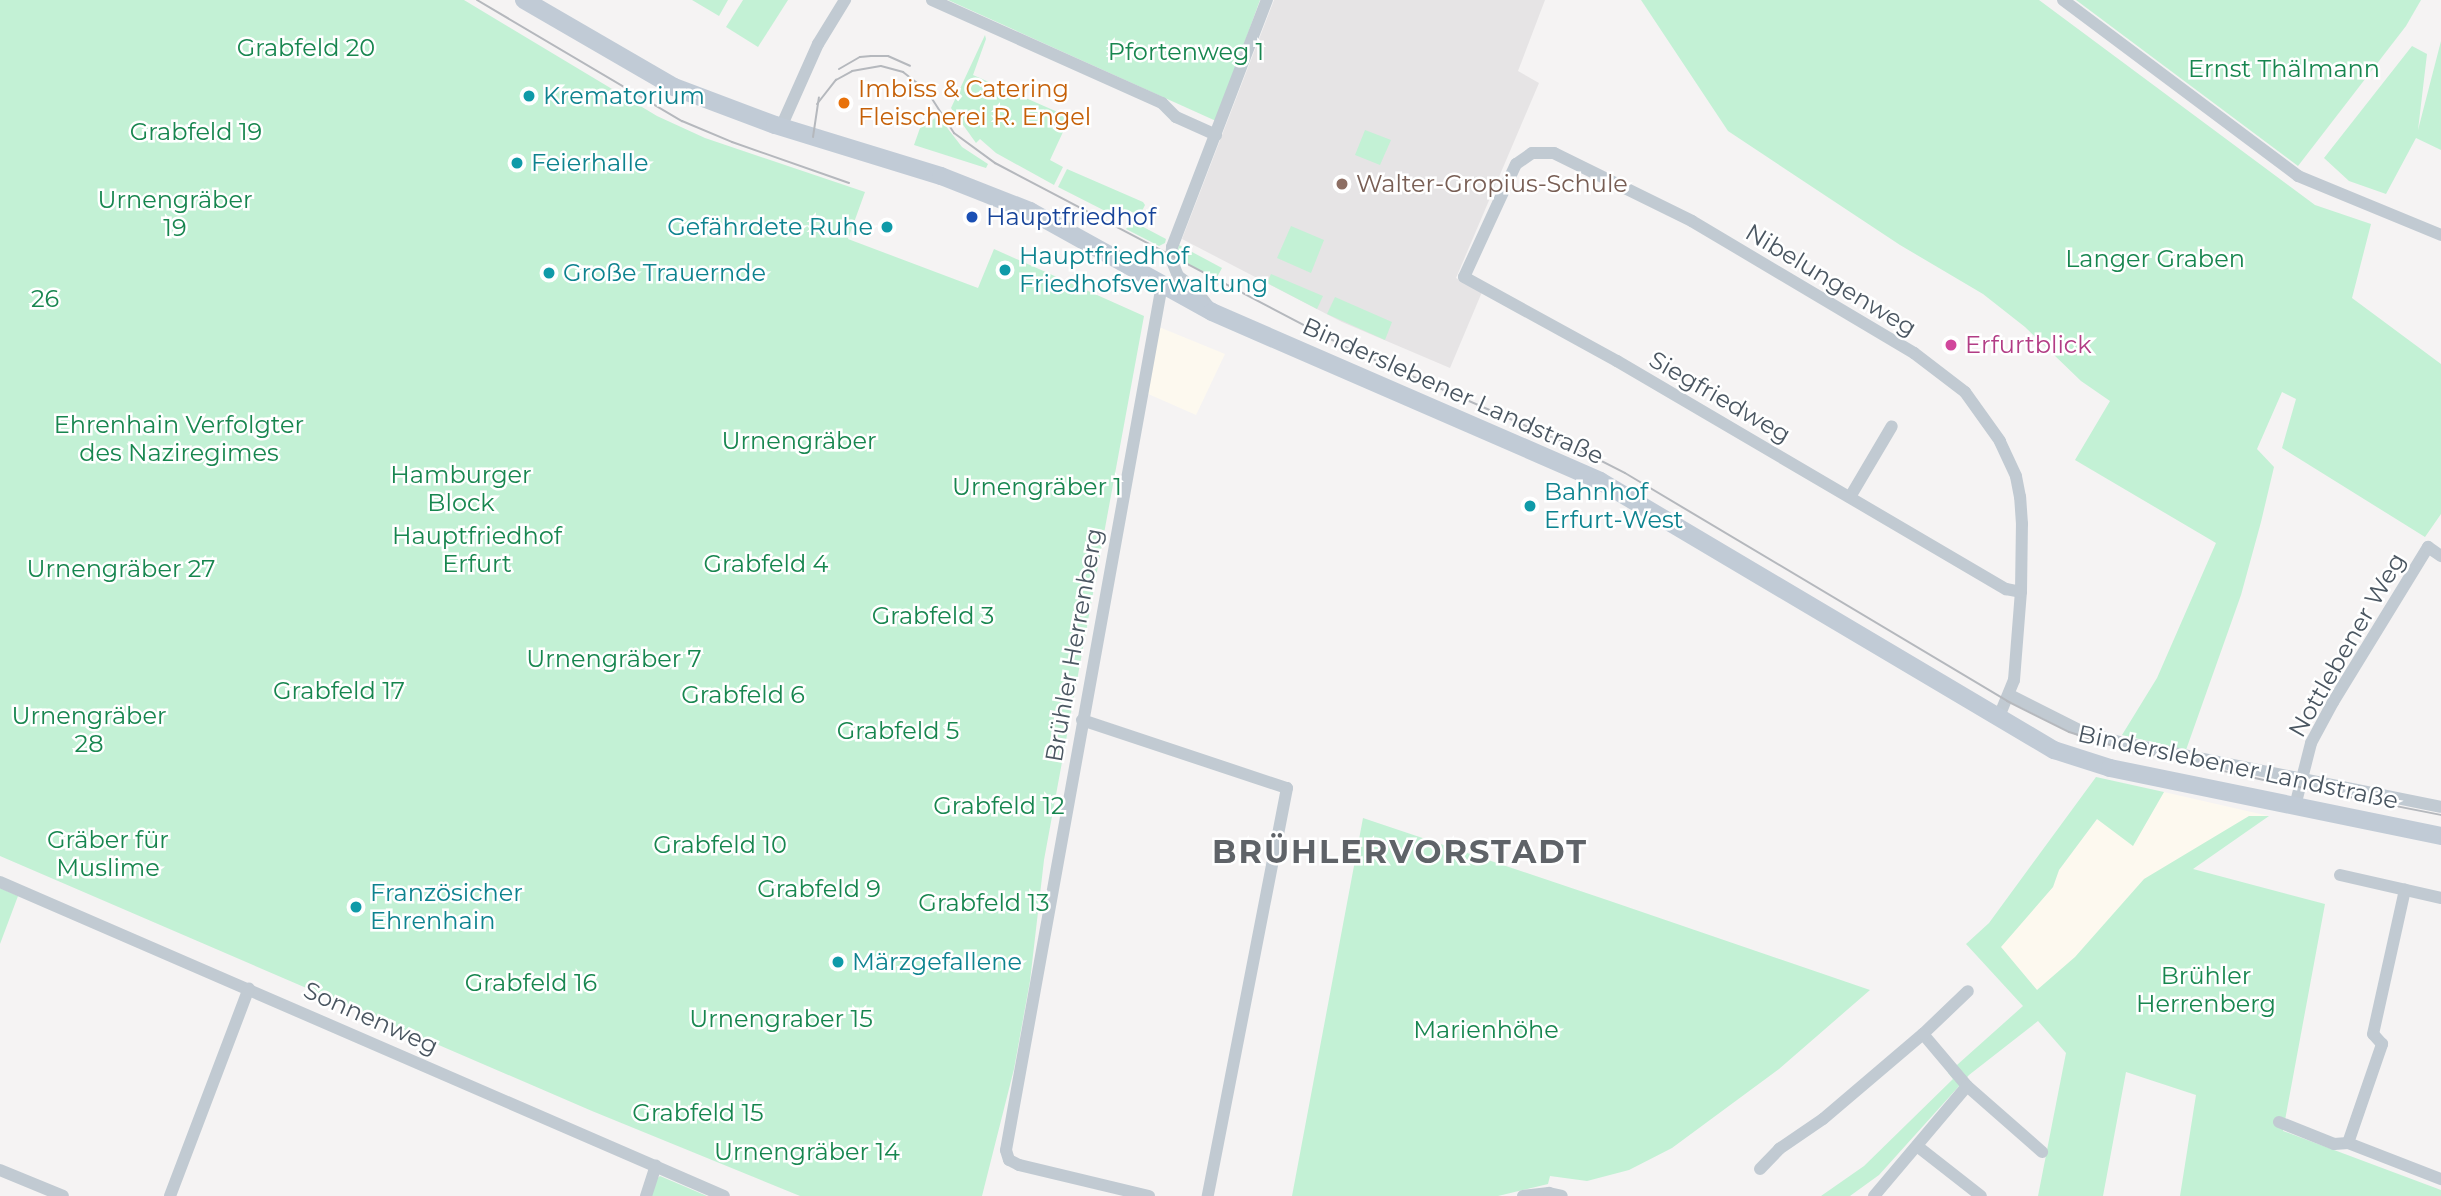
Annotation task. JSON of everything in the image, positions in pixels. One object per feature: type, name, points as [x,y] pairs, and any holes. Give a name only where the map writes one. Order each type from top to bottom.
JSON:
[{"type":"main road","name":"Binderslebener Landstraße","points":[[524,0],[674,87],[781,127],[941,176],[1030,211],[1212,312],[1601,481],[2054,750],[2110,768],[2441,836]]},
{"type":"street","points":[[781,127],[818,44],[845,0]]},
{"type":"street","points":[[932,0],[1162,103],[1176,117],[1216,135]]},
{"type":"street","points":[[1212,312],[1194,288],[1178,276],[1171,257],[1174,239],[1268,0]]},
{"type":"street","points":[[2063,0],[2298,176],[2441,235]]},
{"type":"street","name":"Nibelungenweg","points":[[1495,206],[1516,164],[1532,153],[1554,153],[1692,221],[1941,372],[1965,392],[1993,428],[2015,476],[2022,524],[2021,592],[2014,680],[1998,719]]},
{"type":"street","name":"Siegfriedweg","points":[[1495,206],[1464,277],[1617,361],[2006,589],[2021,592]]},
{"type":"street","name":"Brühler Herrenberg","points":[[1149,1196],[1019,1165],[1009,1160],[1006,1150],[1161,285]]},
{"type":"street","points":[[1850,497],[1892,426]]},
{"type":"street","name":"Nottlebener Weg","points":[[2295,806],[2311,743],[2333,702],[2428,547],[2441,556]]},
{"type":"street","name":"Binderslebener Landstraße","points":[[2010,695],[2081,730],[2119,742],[2441,807]]},
{"type":"street","points":[[1082,720],[1287,788],[1208,1196]]},
{"type":"street","points":[[2340,875],[2441,898]]},
{"type":"street","name":"Sonnenweg","points":[[0,881],[724,1196]]},
{"type":"street","points":[[2348,1143],[2382,1044],[2373,1034],[2405,890]]},
{"type":"street","points":[[170,1196],[250,988]]},
{"type":"street","points":[[1760,1169],[1779,1149],[1823,1119],[1923,1034],[1968,991]]},
{"type":"street","points":[[1923,1034],[1967,1086],[2042,1152]]},
{"type":"street","points":[[1874,1196],[1967,1086]]},
{"type":"street","points":[[2279,1122],[2334,1144],[2348,1143],[2441,1179]]},
{"type":"street","points":[[1917,1146],[1981,1196]]},
{"type":"street","points":[[646,1196],[656,1166]]},
{"type":"street","points":[[0,1170],[63,1196]]},
{"type":"street","points":[[1523,1196],[1549,1193],[1562,1196]]},
{"type":"shaded area","points":[[1274,0],[1545,0],[1518,71],[1539,83],[1456,278],[1482,292],[1450,368],[1342,322],[1182,239]]},
{"type":"shaded area","points":[[1159,327],[1225,354],[1196,415],[1146,393]]},
{"type":"shaded area","points":[[2164,792],[2269,816],[2249,816],[2037,990],[2000,947],[2053,887],[2059,870],[2097,819],[2133,845]]},
{"type":"green space","name":"Hauptfriedhof Erfurt","points":[[0,0],[464,0],[657,116],[705,138],[865,192],[848,239],[978,288],[994,249],[1144,316],[1044,860],[1030,981],[1014,1069],[982,1196],[800,1196],[592,1111],[0,856]]},
{"type":"green space","points":[[692,0],[728,0],[719,16]]},
{"type":"green space","points":[[743,0],[788,0],[758,47],[726,27]]},
{"type":"green space","name":"Pfortenweg 1","points":[[948,0],[1260,0],[1216,121]]},
{"type":"green space","name":"Langer Graben","points":[[1641,0],[2039,0],[2315,205],[2371,224],[2352,298],[2441,364],[2441,514],[2425,537],[2282,448],[2296,399],[2282,392],[2257,449],[2274,467],[2261,522],[2241,595],[2186,750],[2122,735],[2157,678],[2216,543],[2075,460],[2110,401],[2081,381],[2025,327],[1983,294],[1900,245],[1728,131]]},
{"type":"green space","name":"Ernst Thälmann","points":[[2076,0],[2421,0],[2406,26],[2298,166]]},
{"type":"green space","points":[[985,35],[986,39],[973,75],[1069,117],[1073,110],[1078,115],[1077,122],[1069,119],[1050,160],[1063,167],[1054,185],[996,153],[980,139],[976,143],[951,108]]},
{"type":"green space","points":[[2441,41],[2441,150],[2416,138],[2386,194],[2349,181],[2324,158],[2412,46],[2427,54],[2418,130]]},
{"type":"green space","points":[[938,116],[962,147],[988,164],[986,168],[914,145],[920,128]]},
{"type":"green space","points":[[1365,130],[1391,140],[1380,165],[1355,155]]},
{"type":"green space","points":[[1067,169],[1143,202],[1145,205],[1140,215],[1124,209],[1119,218],[1058,187]]},
{"type":"green space","points":[[1132,221],[1166,239],[1165,243],[1159,246],[1126,229]]},
{"type":"green space","points":[[1291,226],[1324,240],[1311,273],[1277,258]]},
{"type":"green space","points":[[1179,245],[1222,268],[1216,279],[1176,257]]},
{"type":"green space","points":[[1271,274],[1323,296],[1317,309],[1267,283]]},
{"type":"green space","points":[[1335,297],[1392,322],[1385,340],[1327,314]]},
{"type":"green space","name":"Brühler Herrenberg","points":[[2096,777],[2164,792],[2133,846],[2097,819],[2059,870],[2053,887],[2001,947],[2037,990],[2075,957],[2144,879],[2249,816],[2269,816],[2193,869],[2325,904],[2283,1131],[2441,1190],[2441,1196],[2180,1196],[2196,1095],[2126,1072],[2103,1196],[2038,1196],[2066,1053],[2038,1021],[1969,1075],[1879,1175],[1850,1196],[1821,1196],[1864,1166],[1953,1079],[1948,1073],[2023,1006],[1966,944],[1989,923]]},
{"type":"green space","name":"Marienhöhe","points":[[1363,818],[1870,990],[1779,1069],[1672,1148],[1629,1170],[1587,1181],[1550,1176],[1548,1184],[1498,1196],[1292,1196]]},
{"type":"green space","points":[[0,888],[18,896],[0,944]]},
{"type":"green space","points":[[660,1176],[707,1196],[651,1196],[654,1181]]},
{"type":"tram line","points":[[477,0],[682,121],[732,142],[849,183]]},
{"type":"tram line","points":[[839,69],[860,57],[871,56],[888,56],[910,66]]},
{"type":"tram line","points":[[817,104],[836,80],[852,71],[881,66],[903,72],[927,91],[954,133],[995,163],[1343,346],[1574,447],[1625,473],[2007,701],[2069,732],[2117,747],[2268,781],[2441,815]]},
{"type":"tram line","points":[[813,137],[819,97]]},
{"type":"place","name":"Krematorium","points":[[529,96]]},
{"type":"place","name":"Imbiss & Catering Fleischerei R. Engel","points":[[844,103]]},
{"type":"place","name":"Feierhalle","points":[[517,163]]},
{"type":"place","name":"Walter-Gropius-Schule","points":[[1342,184]]},
{"type":"place","name":"Hauptfriedhof","points":[[972,217]]},
{"type":"place","name":"Gefährdete Ruhe","points":[[887,227]]},
{"type":"place","name":"Hauptfriedhof Friedhofsverwaltung","points":[[1005,270]]},
{"type":"place","name":"Große Trauernde","points":[[549,273]]},
{"type":"place","name":"Erfurtblick","points":[[1951,345]]},
{"type":"place","name":"Bahnhof Erfurt-West","points":[[1530,506]]},
{"type":"place","name":"Französicher Ehrenhain","points":[[356,907]]},
{"type":"place","name":"Märzgefallene","points":[[838,962]]},
{"type":"district","name":"BRÜHLERVORSTADT","points":[[1400,852]]},
{"type":"park label","name":"Grabfeld 20","points":[[306,48]]},
{"type":"park label","name":"Grabfeld 19","points":[[196,132]]},
{"type":"park label","name":"Urnengräber 19","points":[[175,214]]},
{"type":"park label","name":"26","points":[[45,299]]},
{"type":"park label","name":"Ehrenhain Verfolgter des Naziregimes","points":[[179,439]]},
{"type":"park label","name":"Urnengräber","points":[[799,441]]},
{"type":"park label","name":"Urnengräber 1","points":[[1037,487]]},
{"type":"park label","name":"Hamburger Block","points":[[461,489]]},
{"type":"park label","name":"Grabfeld 4","points":[[766,564]]},
{"type":"park label","name":"Urnengräber 27","points":[[121,569]]},
{"type":"park label","name":"Grabfeld 3","points":[[933,616]]},
{"type":"park label","name":"Urnengräber 7","points":[[614,659]]},
{"type":"park label","name":"Grabfeld 17","points":[[339,691]]},
{"type":"park label","name":"Grabfeld 6","points":[[743,695]]},
{"type":"park label","name":"Urnengräber 28","points":[[89,730]]},
{"type":"park label","name":"Grabfeld 5","points":[[898,731]]},
{"type":"park label","name":"Grabfeld 12","points":[[999,806]]},
{"type":"park label","name":"Grabfeld 10","points":[[720,845]]},
{"type":"park label","name":"Gräber für Muslime","points":[[108,854]]},
{"type":"park label","name":"Grabfeld 9","points":[[819,889]]},
{"type":"park label","name":"Grabfeld 13","points":[[984,903]]},
{"type":"park label","name":"Grabfeld 16","points":[[531,983]]},
{"type":"park label","name":"Urnengraber 15","points":[[781,1019]]},
{"type":"park label","name":"Grabfeld 15","points":[[698,1113]]},
{"type":"park label","name":"Urnengräber 14","points":[[807,1152]]}]
